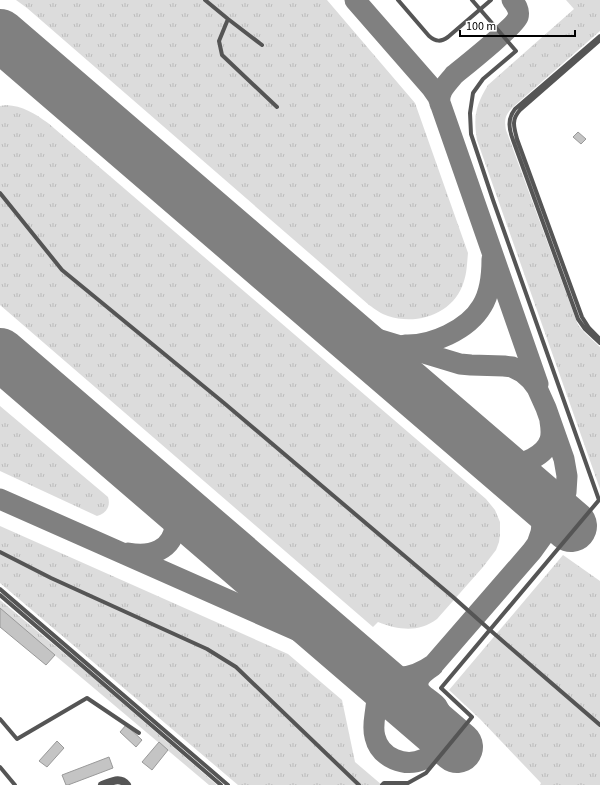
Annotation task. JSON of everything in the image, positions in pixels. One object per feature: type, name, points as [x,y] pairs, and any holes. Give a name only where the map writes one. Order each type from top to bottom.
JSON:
[{"type":"street","points":[[102,785],[122,780],[127,785]]},
{"type":"lane","points":[[205,0],[262,45]]},
{"type":"lane","points":[[398,0],[429,36],[437,41],[444,40],[491,0]]},
{"type":"lane","points":[[382,785],[408,782],[426,773],[472,717],[441,688],[599,500],[495,207],[471,134],[470,113],[473,93],[483,79],[516,51],[472,0]]},
{"type":"lane","points":[[228,19],[219,41],[222,55],[277,107]]},
{"type":"lane","points":[[600,36],[515,109],[510,116],[509,122],[510,132],[578,319],[585,329],[600,343]]},
{"type":"lane","points":[[600,40],[520,110],[515,116],[513,123],[517,139],[582,317],[589,328],[600,339]]},
{"type":"lane","points":[[0,193],[62,270],[224,403],[453,597],[600,725]]},
{"type":"lane","points":[[0,552],[51,578],[207,650],[236,667],[359,785]]},
{"type":"lane","points":[[0,589],[228,785]]},
{"type":"lane","points":[[0,595],[221,785]]},
{"type":"lane","points":[[0,719],[17,739],[87,698],[139,733]]},
{"type":"lane","points":[[0,766],[15,785]]},
{"type":"green space","points":[[16,0],[327,0],[415,103],[468,253],[464,281],[453,301],[444,309],[434,314],[423,318],[411,319],[400,319],[385,315],[369,305]]},
{"type":"green space","points":[[566,0],[600,0],[600,31],[513,107],[508,112],[505,123],[506,130],[578,325],[600,347],[600,489],[477,140],[475,124],[478,105],[488,85],[574,9]]},
{"type":"green space","points":[[6,105],[18,107],[28,111],[48,123],[486,499],[495,510],[500,522],[499,542],[496,550],[437,619],[423,626],[408,629],[393,627],[378,622],[373,627],[0,305],[0,106]]},
{"type":"green space","points":[[0,406],[108,497],[109,503],[107,509],[103,513],[97,516],[0,471]]},
{"type":"green space","points":[[0,526],[288,654],[342,700],[355,762],[382,785],[238,785],[0,583]]},
{"type":"green space","points":[[563,555],[600,581],[600,785],[540,785],[541,783],[480,719],[449,690]]},
{"type":"green space","points":[[0,600],[91,676],[217,785],[209,785],[0,609]]},
{"type":"building","points":[[578,132],[586,139],[581,144],[573,137]]},
{"type":"building","points":[[0,608],[55,655],[46,665],[0,627]]},
{"type":"building","points":[[126,725],[142,740],[136,747],[120,732]]},
{"type":"building","points":[[57,741],[64,748],[47,767],[39,761]]},
{"type":"building","points":[[159,742],[168,750],[152,770],[142,762]]},
{"type":"building","points":[[109,757],[113,768],[66,785],[62,775]]},
{"type":"taxiway","points":[[355,0],[438,97],[538,384]]},
{"type":"taxiway","points":[[440,104],[440,95],[454,75],[515,22],[518,17],[518,10],[512,0]]},
{"type":"taxiway","points":[[0,54],[18,56],[34,64]]},
{"type":"taxiway","points":[[405,345],[426,343],[448,335],[476,315],[485,301],[489,289],[492,259]]},
{"type":"taxiway","points":[[341,328],[460,364],[512,367],[522,372],[537,388],[546,408],[564,459],[567,476],[566,492],[562,508],[558,515],[532,551],[434,664],[424,670],[406,677],[389,676],[361,664]]},
{"type":"taxiway","points":[[0,357],[14,366]]},
{"type":"taxiway","points":[[484,452],[497,460],[512,464],[532,459],[543,451],[550,440],[550,421]]},
{"type":"taxiway","points":[[523,485],[534,497],[540,510],[542,525],[538,541]]},
{"type":"taxiway","points":[[128,553],[152,553],[159,550],[170,541],[175,525],[174,513],[172,507],[156,488]]},
{"type":"taxiway","points":[[0,499],[348,653]]},
{"type":"taxiway","points":[[404,677],[389,682],[383,687],[378,695],[374,722],[375,737],[382,751],[388,756],[401,762],[417,762],[431,755],[440,743],[442,736],[443,720],[441,713],[437,706],[422,694],[418,688],[418,681],[421,676],[433,666]]},
{"type":"runway","points":[[0,35],[571,526]]},
{"type":"runway","points":[[0,354],[457,747]]}]
